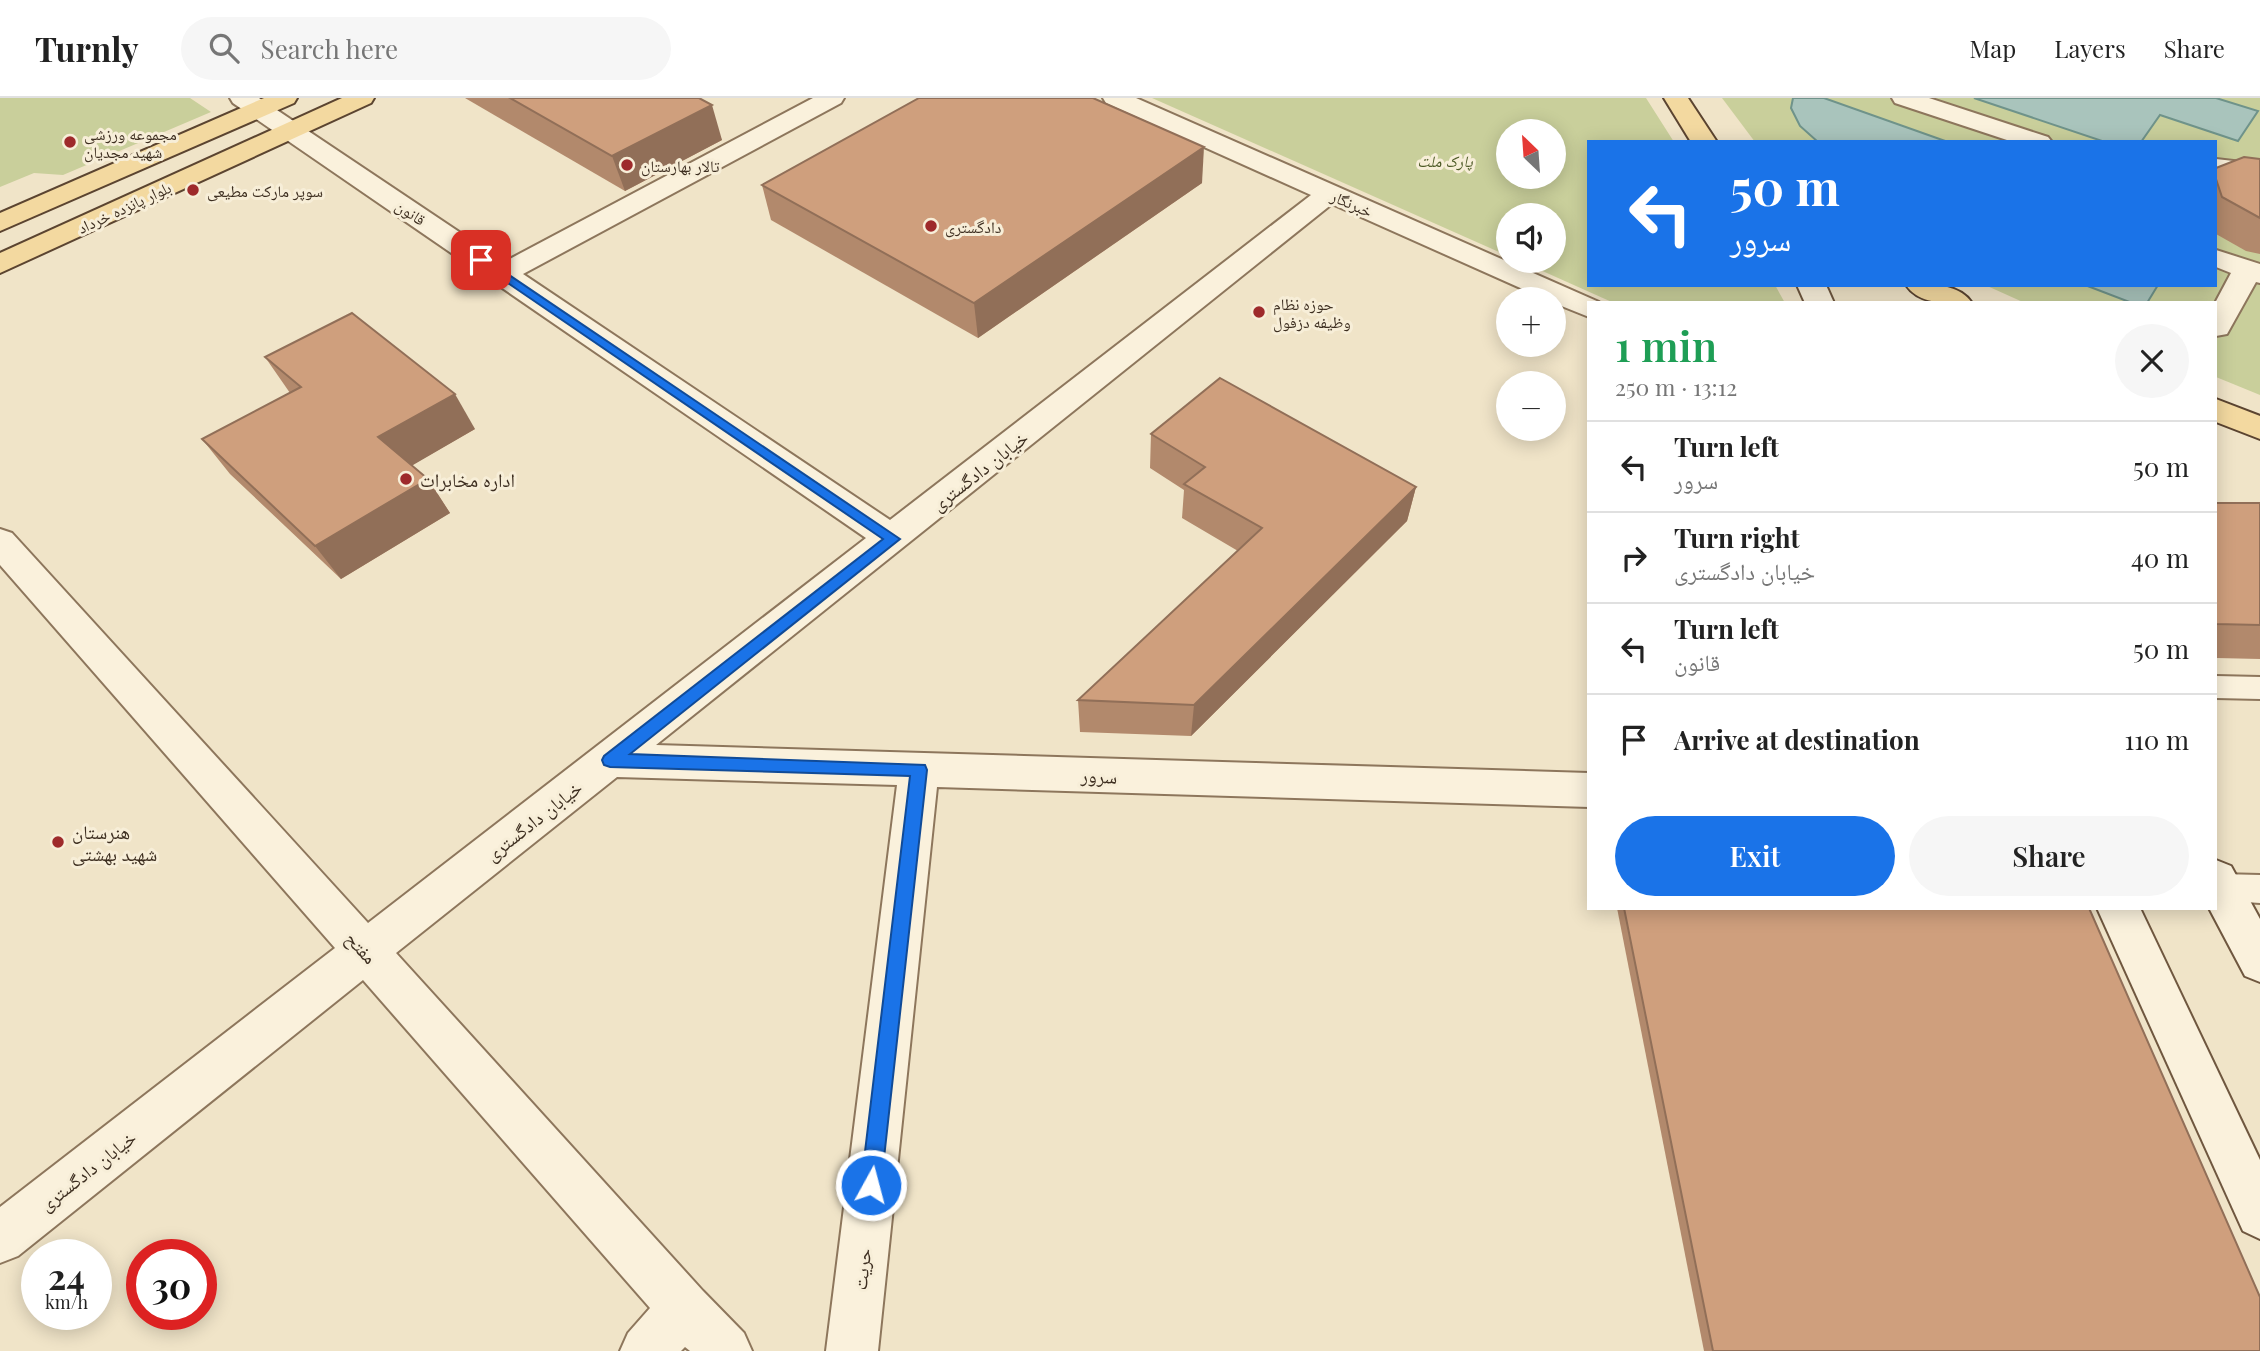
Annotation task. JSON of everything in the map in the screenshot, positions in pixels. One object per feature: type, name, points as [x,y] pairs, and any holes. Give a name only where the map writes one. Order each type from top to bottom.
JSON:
[{"type":"main road","name":"بلوار پانزده خرداد","points":[[0,264],[362,98]]},
{"type":"main road","points":[[1676,98],[1703,140]]},
{"type":"main road","name":"بلوار پانزده خرداد","points":[[0,223],[262,102]]},
{"type":"main road","points":[[1924,287],[1954,301]]},
{"type":"main road","points":[[2217,410],[2260,428]]},
{"type":"street","points":[[502,274],[832,98]]},
{"type":"street","name":"خبرنگار","points":[[1115,98],[1587,307]]},
{"type":"street","points":[[1903,98],[2033,140]]},
{"type":"street","name":"قانون","points":[[262,102],[290,131],[893,539]]},
{"type":"street","points":[[2217,167],[2260,172]]},
{"type":"street","name":"خیابان دادگستری","points":[[0,1238],[1330,193]]},
{"type":"street","points":[[2217,258],[2254,273],[2217,326]]},
{"type":"street","name":"مفتح","points":[[0,542],[685,1309],[726,1351]]},
{"type":"street","name":"سرور","points":[[610,760],[1587,790]]},
{"type":"street","name":"حریت","points":[[852,1351],[919,770]]},
{"type":"street","points":[[2232,885],[2260,962]]},
{"type":"street","points":[[2119,910],[2260,1214]]},
{"type":"street","points":[[646,1351],[685,1309]]},
{"type":"lane","points":[[2217,687],[2260,688]]},
{"type":"green space","name":"مجموعه ورزشی شهید مجدیان","points":[[0,98],[190,98],[211,112],[63,175],[34,173],[0,187]]},
{"type":"green space","name":"پارک ملت","points":[[1152,98],[1646,98],[1673,140],[1587,140],[1587,287],[1776,287],[1784,301],[1610,301],[1547,273],[1566,273],[1566,203],[1496,203],[1496,251]]},
{"type":"green space","points":[[1722,98],[2260,98],[2260,395],[2217,377],[2217,301],[2021,301],[1989,287],[2217,287],[2217,140],[1754,140]]},
{"type":"water","points":[[1793,98],[1824,98],[1942,140],[1816,140],[1800,126],[1791,108]]},
{"type":"water","points":[[1974,98],[2216,98],[2258,111],[2238,141],[2160,115],[2142,140],[2099,140]]},
{"type":"water","points":[[2090,287],[2157,287],[2148,301],[2127,301]]},
{"type":"building","points":[[510,98],[699,98],[712,105],[612,156]]},
{"type":"building","points":[[919,98],[1093,98],[1204,147],[974,303],[762,185]]},
{"type":"building","points":[[2244,157],[2260,159],[2260,218],[2222,197],[2217,182],[2217,168]]},
{"type":"building","points":[[352,313],[455,394],[378,437],[428,479],[315,546],[202,439],[301,387],[265,357]]},
{"type":"building","points":[[1220,378],[1416,487],[1194,705],[1078,700],[1262,528],[1184,484],[1205,467],[1151,434]]},
{"type":"building","points":[[2217,503],[2260,503],[2260,625],[2217,624]]},
{"type":"building","points":[[1624,910],[2090,910],[2260,1297],[2260,1351],[1713,1351]]},
{"type":"place","name":"مجموعه ورزشی شهید مجدیان","points":[[70,142]]},
{"type":"place","name":"تالار بهارستان","points":[[627,165]]},
{"type":"place","name":"سوپر مارکت مطیعی","points":[[193,190]]},
{"type":"place","name":"دادگستری","points":[[931,226]]},
{"type":"place","name":"حوزه نظام وظیفه دزفول","points":[[1259,312]]},
{"type":"place","name":"اداره مخابرات","points":[[406,479]]},
{"type":"place","name":"هنرستان شهید بهشتی","points":[[58,842]]},
{"type":"route","points":[[481,260],[893,539],[610,760],[919,770],[871,1185]]}]
